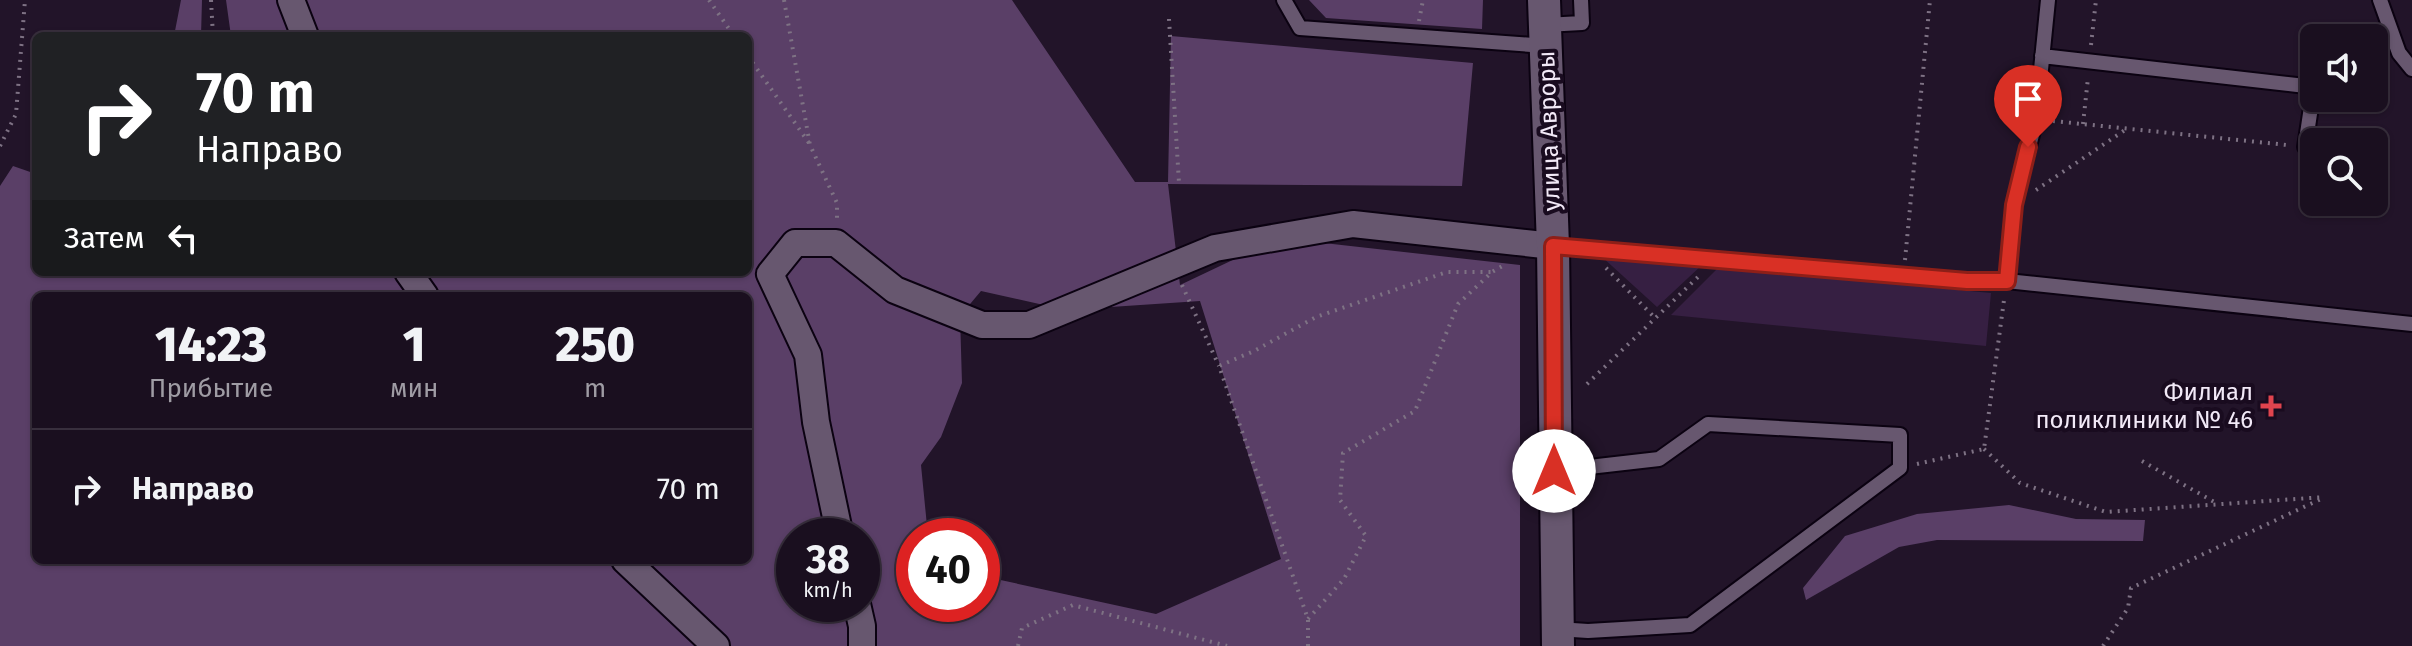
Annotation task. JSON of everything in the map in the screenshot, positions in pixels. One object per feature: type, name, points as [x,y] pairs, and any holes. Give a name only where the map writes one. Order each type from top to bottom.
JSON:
[{"type":"street","points":[[291,0],[303,32]]},
{"type":"street","name":"улица Авроры","points":[[1545,24],[1553,246],[1557,638]]},
{"type":"street","points":[[836,518],[816,422],[808,355],[770,274],[795,243],[836,243],[895,290],[982,325],[1029,325],[1215,248],[1353,224],[1553,246]]},
{"type":"street","points":[[629,564],[716,646]]},
{"type":"street","points":[[861,622],[862,646]]},
{"type":"lane","points":[[1284,0],[1300,28],[1582,23],[1581,0]]},
{"type":"lane","points":[[2007,281],[2014,205],[2036,119],[2048,0]]},
{"type":"lane","points":[[2380,0],[2399,53],[2412,69]]},
{"type":"lane","points":[[2042,56],[2314,87],[2308,128]]},
{"type":"lane","points":[[1553,246],[2007,281],[2412,324]]},
{"type":"lane","points":[[1554,471],[1659,459],[1708,424],[1900,435],[1900,468],[1690,625],[1588,631],[1557,638]]},
{"type":"path","points":[[0,146],[16,114],[25,0]]},
{"type":"path","points":[[211,0],[213,32]]},
{"type":"path","points":[[709,0],[731,32]]},
{"type":"path","points":[[784,0],[810,145]]},
{"type":"path","points":[[1904,275],[1930,0]]},
{"type":"path","points":[[1169,19],[1179,183]]},
{"type":"path","points":[[752,62],[810,145],[837,203],[836,243]]},
{"type":"path","points":[[2036,119],[2300,146]]},
{"type":"path","points":[[2014,205],[2127,129]]},
{"type":"path","points":[[1587,249],[1655,318]]},
{"type":"path","points":[[1587,384],[1715,260]]},
{"type":"path","points":[[1171,266],[1189,297],[1219,366],[1308,619],[1308,646]]},
{"type":"path","points":[[1219,366],[1316,317],[1447,272],[1492,272],[1458,304],[1415,411],[1343,453],[1340,500],[1366,536],[1344,579],[1308,619]]},
{"type":"path","points":[[1984,449],[2007,281]]},
{"type":"path","points":[[1900,468],[1984,449]]},
{"type":"path","points":[[1984,449],[2020,483],[2106,512],[2325,497],[2131,588],[2128,608],[2103,646]]},
{"type":"path","points":[[2142,461],[2218,504]]},
{"type":"path","points":[[1018,646],[1022,628],[1073,605],[1227,646]]},
{"type":"shaded area","points":[[181,0],[202,0],[201,32],[175,32]]},
{"type":"shaded area","points":[[226,0],[1012,0],[1135,182],[1168,182],[1171,36],[1473,63],[1462,186],[1168,184],[1180,285],[1279,238],[1520,265],[1520,646],[0,646],[0,186],[13,166],[32,173],[32,276],[752,276],[752,32],[230,32]],"holes":[[[981,291],[1066,310],[1200,301],[1281,559],[1156,614],[1000,580],[1000,622],[896,622],[896,518],[926,518],[921,465],[941,437],[962,383],[960,316]]]},
{"type":"shaded area","points":[[1309,0],[1483,0],[1482,29],[1326,18]]},
{"type":"shaded area","points":[[1601,256],[1703,264],[1657,307]]},
{"type":"shaded area","points":[[1719,267],[1991,293],[1986,346],[1671,315]]},
{"type":"shaded area","points":[[2009,505],[2076,519],[2145,520],[2143,541],[1937,540],[1899,547],[1806,600],[1803,588],[1845,536],[1917,514]]},
{"type":"place","name":"Филиал поликлиники № 46","points":[[2271,406]]},
{"type":"route","points":[[1554,471],[1553,246],[1967,281],[2007,281],[2014,205],[2028,147]]}]
